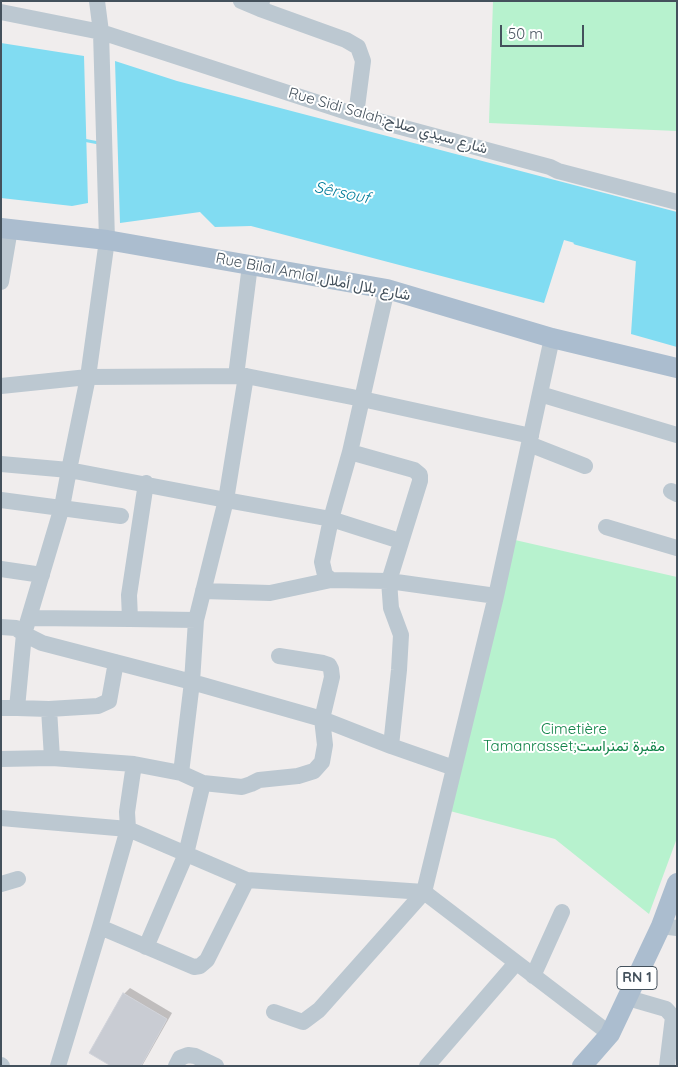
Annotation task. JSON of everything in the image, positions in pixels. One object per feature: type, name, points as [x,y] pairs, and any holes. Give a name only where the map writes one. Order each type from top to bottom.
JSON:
[{"type":"main road","name":"Rue Bilal Amlal,شارع بلال أملال","points":[[6,229],[107,240],[387,289],[552,338],[677,368]]},
{"type":"main road","name":"RN 1","points":[[582,1066],[610,1034],[628,998],[669,927],[677,883]]},
{"type":"street","points":[[97,1],[101,32],[107,240],[88,377],[62,507],[26,626],[9,708],[49,709],[98,706],[109,701],[116,662]]},
{"type":"street","points":[[241,1],[261,5],[346,40],[358,47],[363,61],[356,115]]},
{"type":"street","name":"Rue Sidi Salah;شارع سيدي صلاح","points":[[1,12],[101,32],[356,115],[677,202]]},
{"type":"street","points":[[1,282],[6,229]]},
{"type":"street","points":[[181,773],[192,682],[196,620],[226,500],[241,376],[250,265]]},
{"type":"street","points":[[331,580],[325,574],[322,562],[331,519],[350,452],[387,289]]},
{"type":"street","points":[[274,1012],[303,1022],[319,1010],[424,892],[496,596],[552,338]]},
{"type":"street","points":[[1,386],[88,377],[241,376],[362,399],[530,440],[585,466]]},
{"type":"street","points":[[540,394],[677,435]]},
{"type":"street","points":[[350,452],[414,470],[420,475],[420,481],[400,541],[390,581],[391,608],[401,635],[391,746]]},
{"type":"street","points":[[1,464],[69,470],[146,483],[331,519],[400,541]]},
{"type":"street","points":[[130,619],[129,595],[146,483]]},
{"type":"street","points":[[1,500],[121,516]]},
{"type":"street","points":[[606,527],[677,548]]},
{"type":"street","points":[[1,569],[42,575]]},
{"type":"street","points":[[203,591],[270,593],[331,580],[390,581],[496,596]]},
{"type":"street","points":[[1,627],[16,628],[130,619],[196,620]]},
{"type":"street","points":[[26,626],[42,644],[192,682],[322,719],[454,768]]},
{"type":"street","points":[[1,759],[52,758],[134,764],[181,773],[203,782],[242,787],[259,780],[298,776],[314,772],[322,762],[325,745],[322,719],[332,678],[331,669],[329,665],[279,656]]},
{"type":"street","points":[[49,709],[52,758]]},
{"type":"street","points":[[58,1066],[128,829],[127,812],[134,764]]},
{"type":"street","points":[[146,947],[186,854],[203,782]]},
{"type":"street","points":[[1,818],[128,829],[246,880],[424,892],[610,1034]]},
{"type":"street","points":[[1,884],[18,880]]},
{"type":"street","points":[[100,927],[194,967],[200,966],[207,960],[246,880]]},
{"type":"street","points":[[533,976],[562,912]]},
{"type":"street","points":[[427,1066],[516,963]]},
{"type":"street","points":[[628,998],[666,1009],[675,1018],[667,1066],[672,1066]]},
{"type":"street","points":[[176,1066],[180,1058],[188,1055],[195,1056],[216,1066]]},
{"type":"green space","points":[[493,1],[677,1],[677,131],[489,123]]},
{"type":"green space","name":"Cimetière Tamanrasset;مقبرة تمنراست","points":[[515,540],[677,577],[677,838],[649,914],[555,839],[450,811]]},
{"type":"water","points":[[1,43],[84,56],[88,203],[72,206],[1,198]]},
{"type":"water","points":[[115,61],[177,81],[677,212],[677,347],[631,334],[636,260],[564,240],[544,303],[251,226],[215,227],[200,212],[120,223]]},
{"type":"building","points":[[123,993],[167,1019],[141,1066],[111,1066],[89,1053]]},
{"type":"waterway","name":"Sêrsouf","points":[[83,140],[99,143]]},
{"type":"waterway","name":"Sêrsouf","points":[[575,243],[637,260]]}]
